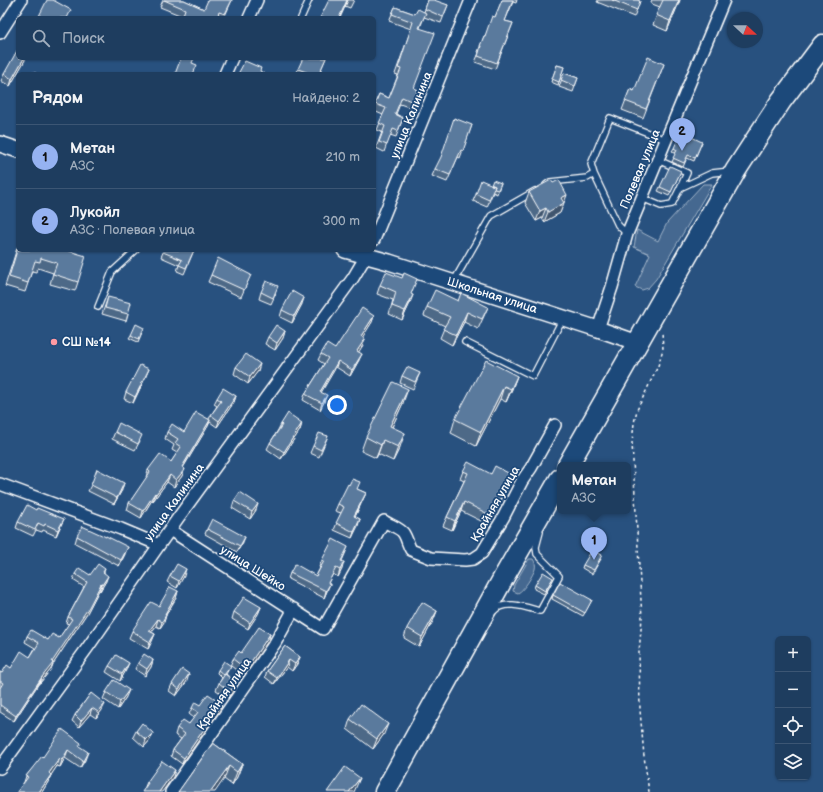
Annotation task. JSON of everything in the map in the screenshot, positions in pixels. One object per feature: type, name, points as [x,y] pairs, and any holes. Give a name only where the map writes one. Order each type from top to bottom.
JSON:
[{"type":"highway","points":[[570,462],[736,170],[781,101],[823,45]]},
{"type":"highway","points":[[385,792],[557,485]]},
{"type":"street","points":[[0,33],[21,0]]},
{"type":"street","points":[[250,16],[257,0]]},
{"type":"street","name":"улица Калинина","points":[[376,235],[472,0]]},
{"type":"street","name":"Полевая улица","points":[[598,329],[627,234],[724,0]]},
{"type":"street","points":[[225,72],[231,60]]},
{"type":"street","points":[[0,144],[16,149]]},
{"type":"street","name":"улица Калинина","points":[[0,768],[88,647],[159,545],[353,278],[368,253]]},
{"type":"street","name":"Школьная улица","points":[[368,253],[453,283],[638,343]]},
{"type":"street","name":"Крайняя улица","points":[[323,629],[384,521],[391,526],[400,529],[404,534],[411,550],[431,558],[465,560],[473,559],[482,553],[555,425]]},
{"type":"street","points":[[0,484],[114,526],[159,545]]},
{"type":"street","name":"улица Шейко","points":[[170,530],[323,629]]},
{"type":"street","name":"Крайняя улица","points":[[170,792],[275,643],[294,609]]},
{"type":"lane","points":[[302,16],[309,0]]},
{"type":"lane","points":[[627,234],[618,224],[594,174],[591,164],[610,118],[666,140]]},
{"type":"lane","points":[[642,198],[661,206],[672,204],[687,173],[658,160]]},
{"type":"lane","points":[[680,188],[712,173],[736,170]]},
{"type":"lane","points":[[453,283],[491,216],[550,182],[587,178],[594,174]]},
{"type":"lane","points":[[98,307],[112,272],[134,252]]},
{"type":"lane","points":[[465,342],[534,376],[563,318]]},
{"type":"lane","points":[[547,513],[557,488]]},
{"type":"lane","points":[[489,618],[497,608],[508,605],[540,611],[559,576],[537,554],[536,547],[542,526]]},
{"type":"lane","points":[[465,647],[485,624]]},
{"type":"path","points":[[649,792],[640,710],[639,652],[642,618],[632,442],[637,410],[658,366],[663,349],[662,327]]},
{"type":"shaded area","points":[[703,184],[712,184],[656,279],[648,288],[642,290],[635,287],[650,254],[634,247],[637,230],[658,241],[667,223]]},
{"type":"shaded area","points":[[529,559],[533,559],[535,564],[535,569],[532,575],[525,586],[518,593],[513,591],[514,585]]},
{"type":"building","points":[[47,0],[53,0],[71,10],[68,16],[39,16]]},
{"type":"building","points":[[164,0],[184,0],[204,9],[208,0],[232,0],[225,14],[219,12],[218,16],[183,16],[185,9]]},
{"type":"building","points":[[329,0],[347,0],[340,16],[321,16]]},
{"type":"building","points":[[428,0],[434,0],[448,5],[443,17],[425,9]]},
{"type":"building","points":[[502,0],[513,0],[505,21],[513,23],[497,63],[478,56],[480,46],[492,16],[495,17]]},
{"type":"building","points":[[612,0],[637,0],[640,1],[637,10]]},
{"type":"building","points":[[663,0],[679,0],[670,21],[656,15]]},
{"type":"building","points":[[395,7],[415,14],[418,9],[426,13],[419,28],[435,33],[414,88],[418,90],[413,102],[402,97],[395,114],[403,118],[398,131],[393,129],[387,145],[379,142],[385,126],[379,123],[386,108],[376,104],[376,102],[379,94],[389,98],[401,69],[398,68],[413,22],[392,14]]},
{"type":"building","points":[[16,53],[16,60],[23,60],[12,79],[4,74]]},
{"type":"building","points":[[648,57],[664,64],[646,109],[625,101],[630,89],[634,91]]},
{"type":"building","points":[[180,60],[193,60],[192,63],[197,65],[194,72],[176,72]]},
{"type":"building","points":[[302,60],[325,60],[320,72],[306,72],[298,69]]},
{"type":"building","points":[[245,61],[261,68],[260,71],[262,72],[239,72]]},
{"type":"building","points":[[557,65],[564,67],[559,82],[552,79]]},
{"type":"building","points":[[564,73],[578,78],[575,86],[561,80]]},
{"type":"building","points":[[454,118],[472,125],[463,151],[461,150],[450,175],[435,169],[441,157]]},
{"type":"building","points":[[681,132],[702,142],[695,158],[688,155],[684,163],[673,158],[677,150],[674,148]]},
{"type":"building","points":[[670,166],[681,171],[671,192],[660,187]]},
{"type":"building","points":[[481,180],[495,186],[489,200],[476,194]]},
{"type":"building","points":[[493,180],[501,183],[498,190],[494,189],[495,186],[491,185]]},
{"type":"building","points":[[551,180],[553,183],[559,180],[567,195],[561,198],[564,203],[548,212],[546,208],[540,211],[529,192]]},
{"type":"building","points":[[16,252],[73,252],[86,256],[78,282],[53,274],[57,263],[41,258],[40,262],[35,261],[28,283],[9,277]]},
{"type":"building","points":[[163,252],[193,252],[186,268],[179,265],[182,260]]},
{"type":"building","points":[[218,258],[251,275],[244,290],[211,275]]},
{"type":"building","points":[[386,272],[402,278],[404,273],[417,279],[411,294],[413,295],[405,311],[392,306],[396,292],[380,285]]},
{"type":"building","points":[[266,281],[278,286],[273,298],[261,292]]},
{"type":"building","points":[[435,290],[458,301],[461,293],[488,307],[482,319],[467,312],[456,335],[443,329],[450,317],[427,307]]},
{"type":"building","points":[[292,291],[304,298],[294,316],[282,310]]},
{"type":"building","points":[[108,297],[131,303],[128,314],[105,308]]},
{"type":"building","points":[[362,308],[374,316],[361,336],[365,339],[357,351],[362,354],[352,370],[338,361],[320,392],[327,395],[322,403],[305,394],[328,358],[321,354],[327,344],[335,349]]},
{"type":"building","points":[[136,324],[144,328],[139,339],[131,335]]},
{"type":"building","points":[[276,325],[285,331],[277,343],[268,337]]},
{"type":"building","points":[[246,354],[260,364],[250,377],[236,367]]},
{"type":"building","points":[[486,360],[517,376],[511,389],[504,386],[481,432],[455,419]]},
{"type":"building","points":[[140,365],[149,369],[135,397],[126,392]]},
{"type":"building","points":[[407,367],[420,373],[415,382],[402,376]]},
{"type":"building","points":[[393,382],[408,389],[390,426],[405,433],[398,447],[383,440],[381,445],[366,437]]},
{"type":"building","points":[[223,388],[236,396],[219,421],[211,415],[221,401],[217,398]]},
{"type":"building","points":[[196,412],[210,420],[182,467],[185,469],[176,480],[170,475],[156,494],[155,493],[143,511],[129,503],[150,472],[148,470],[160,454],[171,462],[181,447],[175,443],[178,439],[167,432],[172,424],[184,432]]},
{"type":"building","points":[[288,413],[302,423],[284,452],[270,443]]},
{"type":"building","points":[[119,423],[142,435],[138,444],[115,432]]},
{"type":"building","points":[[319,433],[328,436],[321,450],[313,446]]},
{"type":"building","points":[[468,462],[491,474],[495,466],[512,475],[492,516],[464,502],[455,521],[447,517],[468,473],[463,471]]},
{"type":"building","points":[[97,469],[124,483],[117,498],[91,485]]},
{"type":"building","points":[[352,479],[360,482],[357,489],[366,493],[354,516],[360,519],[354,532],[336,523],[344,507],[338,504]]},
{"type":"building","points":[[240,492],[258,504],[252,512],[234,501]]},
{"type":"building","points":[[27,505],[36,510],[37,508],[64,519],[58,530],[45,524],[44,526],[38,523],[35,530],[18,522]]},
{"type":"building","points":[[212,519],[245,537],[240,546],[207,529]]},
{"type":"building","points":[[82,526],[128,547],[121,560],[77,536]]},
{"type":"building","points":[[333,539],[348,547],[341,561],[344,562],[340,570],[336,568],[328,583],[330,584],[326,591],[290,573],[295,564],[316,576],[324,561],[322,560]]},
{"type":"building","points":[[592,550],[602,555],[594,570],[583,565]]},
{"type":"building","points":[[98,564],[105,569],[103,572],[108,576],[102,585],[101,584],[89,607],[52,662],[53,663],[16,716],[0,705],[0,688],[3,683],[0,681],[0,672],[2,673],[7,665],[11,668],[21,651],[30,657],[39,643],[27,636],[31,630],[48,640],[52,634],[59,638],[72,619],[68,617],[87,582],[75,574],[79,568],[90,575]]},
{"type":"building","points":[[177,564],[186,569],[179,581],[170,576]]},
{"type":"building","points":[[543,572],[553,578],[545,591],[535,585]]},
{"type":"building","points":[[560,582],[592,600],[585,613],[553,595]]},
{"type":"building","points":[[170,587],[178,591],[162,622],[158,619],[149,631],[155,634],[150,642],[132,631],[151,602],[159,606]]},
{"type":"building","points":[[244,597],[261,607],[250,623],[234,612]]},
{"type":"building","points":[[422,602],[437,611],[422,637],[407,628]]},
{"type":"building","points":[[259,627],[270,634],[246,669],[233,659],[239,651],[241,653]]},
{"type":"building","points":[[285,646],[300,657],[295,664],[289,660],[277,678],[267,671]]},
{"type":"building","points":[[144,654],[153,660],[147,669],[138,663]]},
{"type":"building","points":[[116,655],[129,663],[122,674],[109,666]]},
{"type":"building","points":[[224,661],[231,666],[224,675],[218,670]]},
{"type":"building","points":[[182,669],[189,674],[179,689],[172,684]]},
{"type":"building","points":[[225,674],[236,683],[230,692],[219,683]]},
{"type":"building","points":[[114,680],[129,690],[120,702],[106,692]]},
{"type":"building","points":[[91,693],[105,704],[98,712],[92,708],[81,721],[75,715]]},
{"type":"building","points":[[208,694],[222,703],[184,758],[173,750],[185,734],[177,728],[183,720],[189,724],[198,712],[192,708],[195,702],[200,705]]},
{"type":"building","points":[[361,704],[388,724],[377,739],[350,719]]},
{"type":"building","points":[[142,723],[153,733],[146,740],[136,731]]},
{"type":"building","points":[[62,729],[81,743],[79,746],[88,752],[83,761],[68,750],[62,760],[60,758],[49,773],[51,775],[39,792],[17,792],[28,777],[26,776],[42,756],[43,757]]},
{"type":"building","points":[[213,743],[242,764],[237,772],[229,766],[210,792],[178,792]]},
{"type":"building","points":[[162,761],[175,770],[159,792],[142,792],[148,783],[147,782]]},
{"type":"building","points":[[345,767],[360,778],[349,792],[327,792]]},
{"type":"place","name":"Лукойл","points":[[682,151]]},
{"type":"place","name":"СШ №14","points":[[54,342]]},
{"type":"place","name":"Метан","points":[[594,560]]}]
